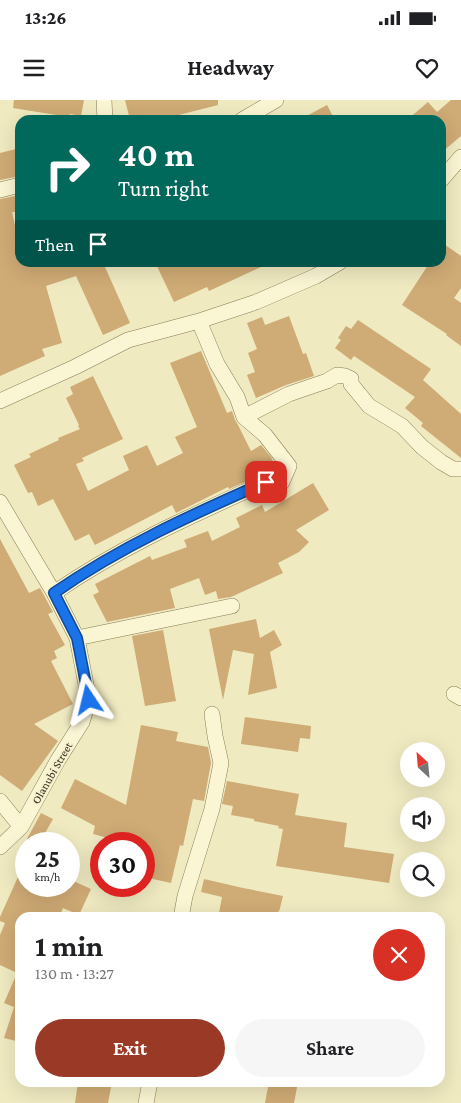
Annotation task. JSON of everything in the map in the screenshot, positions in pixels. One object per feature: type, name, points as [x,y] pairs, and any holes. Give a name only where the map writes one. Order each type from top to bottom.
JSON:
[{"type":"street","points":[[104,100],[105,115]]},
{"type":"street","points":[[250,115],[276,100]]},
{"type":"street","points":[[446,174],[461,157]]},
{"type":"street","points":[[0,190],[15,186]]},
{"type":"street","points":[[0,401],[75,367],[128,340],[199,322],[256,302],[316,276],[331,267]]},
{"type":"street","points":[[54,593],[85,572],[154,534],[266,482],[282,482],[290,466],[265,435],[244,417],[236,397],[217,364],[199,322]]},
{"type":"street","points":[[244,417],[288,394],[327,381],[337,375],[345,376],[351,380],[351,384],[369,406],[402,426],[422,447],[441,462],[458,471]]},
{"type":"street","name":"Olanubi Street","points":[[0,502],[54,593],[77,638],[89,700],[82,722],[58,760],[21,827],[0,847]]},
{"type":"street","points":[[77,638],[232,606]]},
{"type":"street","points":[[182,912],[212,809],[221,763],[214,736],[212,714]]},
{"type":"street","points":[[0,801],[21,827]]},
{"type":"street","points":[[146,1103],[149,1087]]},
{"type":"building","points":[[14,100],[84,100],[81,115],[57,115],[13,108]]},
{"type":"building","points":[[125,100],[218,100],[218,105],[179,115],[129,115]]},
{"type":"building","points":[[451,100],[461,100],[461,136],[446,149],[446,115],[413,115],[428,102],[437,112]]},
{"type":"building","points":[[327,105],[332,115],[308,115]]},
{"type":"building","points":[[15,149],[15,177],[0,180],[0,153]]},
{"type":"building","points":[[15,196],[15,212],[12,212],[15,226],[15,267],[105,267],[130,323],[103,335],[76,276],[46,286],[62,343],[42,349],[45,356],[0,376],[0,199]]},
{"type":"building","points":[[446,246],[461,256],[461,288],[454,298],[461,303],[461,346],[447,334],[402,305],[427,267],[446,267]]},
{"type":"building","points":[[157,267],[261,267],[209,291],[207,287],[174,302]]},
{"type":"building","points":[[289,316],[303,354],[306,353],[314,376],[286,385],[256,398],[247,375],[255,372],[248,353],[257,349],[247,323],[262,317],[265,325]]},
{"type":"building","points":[[358,320],[431,369],[423,380],[461,414],[461,458],[421,426],[423,423],[405,408],[415,397],[354,356],[351,360],[335,348],[341,340],[338,338],[346,326],[351,329]]},
{"type":"building","points":[[201,351],[227,413],[232,411],[251,451],[261,445],[271,457],[276,468],[229,489],[228,487],[176,513],[172,505],[95,545],[89,534],[75,541],[53,499],[38,506],[32,492],[28,493],[14,465],[31,457],[29,454],[59,440],[58,438],[80,429],[66,398],[73,394],[70,387],[93,376],[123,439],[82,458],[84,461],[76,464],[88,491],[129,470],[123,456],[147,445],[157,466],[183,453],[175,437],[197,427],[170,363]]},
{"type":"building","points":[[313,483],[329,510],[296,530],[309,542],[299,552],[278,563],[283,573],[231,597],[218,599],[216,591],[205,595],[199,578],[170,589],[175,608],[107,622],[93,595],[99,592],[95,584],[150,556],[152,560],[187,547],[184,540],[208,531],[212,541],[240,527],[236,518],[262,505],[265,512]]},
{"type":"building","points":[[0,539],[29,593],[40,588],[53,612],[48,614],[65,645],[54,651],[57,658],[51,661],[73,704],[34,724],[58,741],[22,791],[0,775]]},
{"type":"building","points":[[256,619],[260,638],[274,630],[282,645],[270,652],[277,688],[248,695],[254,654],[233,650],[223,700],[209,629]]},
{"type":"building","points":[[163,630],[176,701],[145,706],[132,636]]},
{"type":"building","points":[[245,717],[311,726],[310,739],[300,738],[298,752],[241,744]]},
{"type":"building","points":[[141,725],[178,732],[176,741],[208,747],[211,763],[204,801],[193,799],[183,846],[180,845],[171,883],[155,879],[155,832],[94,832],[95,826],[61,808],[75,779],[126,805]]},
{"type":"building","points":[[227,781],[299,794],[295,815],[347,823],[344,847],[394,854],[389,883],[276,866],[283,829],[278,828],[279,826],[254,821],[254,819],[231,815],[233,806],[222,804]]},
{"type":"building","points":[[41,813],[53,819],[46,832],[31,832]]},
{"type":"building","points":[[204,879],[283,896],[279,912],[219,912],[222,897],[201,892]]},
{"type":"building","points":[[15,884],[15,897],[80,897],[80,884],[90,889],[80,912],[72,912],[63,908],[61,912],[15,912],[15,972],[0,965],[0,935],[5,923],[0,921]]},
{"type":"building","points":[[15,978],[15,1041],[4,1038],[14,1007],[4,1003]]},
{"type":"building","points":[[77,1087],[111,1087],[108,1103],[75,1103]]},
{"type":"building","points":[[268,1087],[297,1087],[294,1103],[265,1103]]},
{"type":"route","points":[[89,700],[77,638],[54,593],[85,572],[154,534],[266,482]]}]
